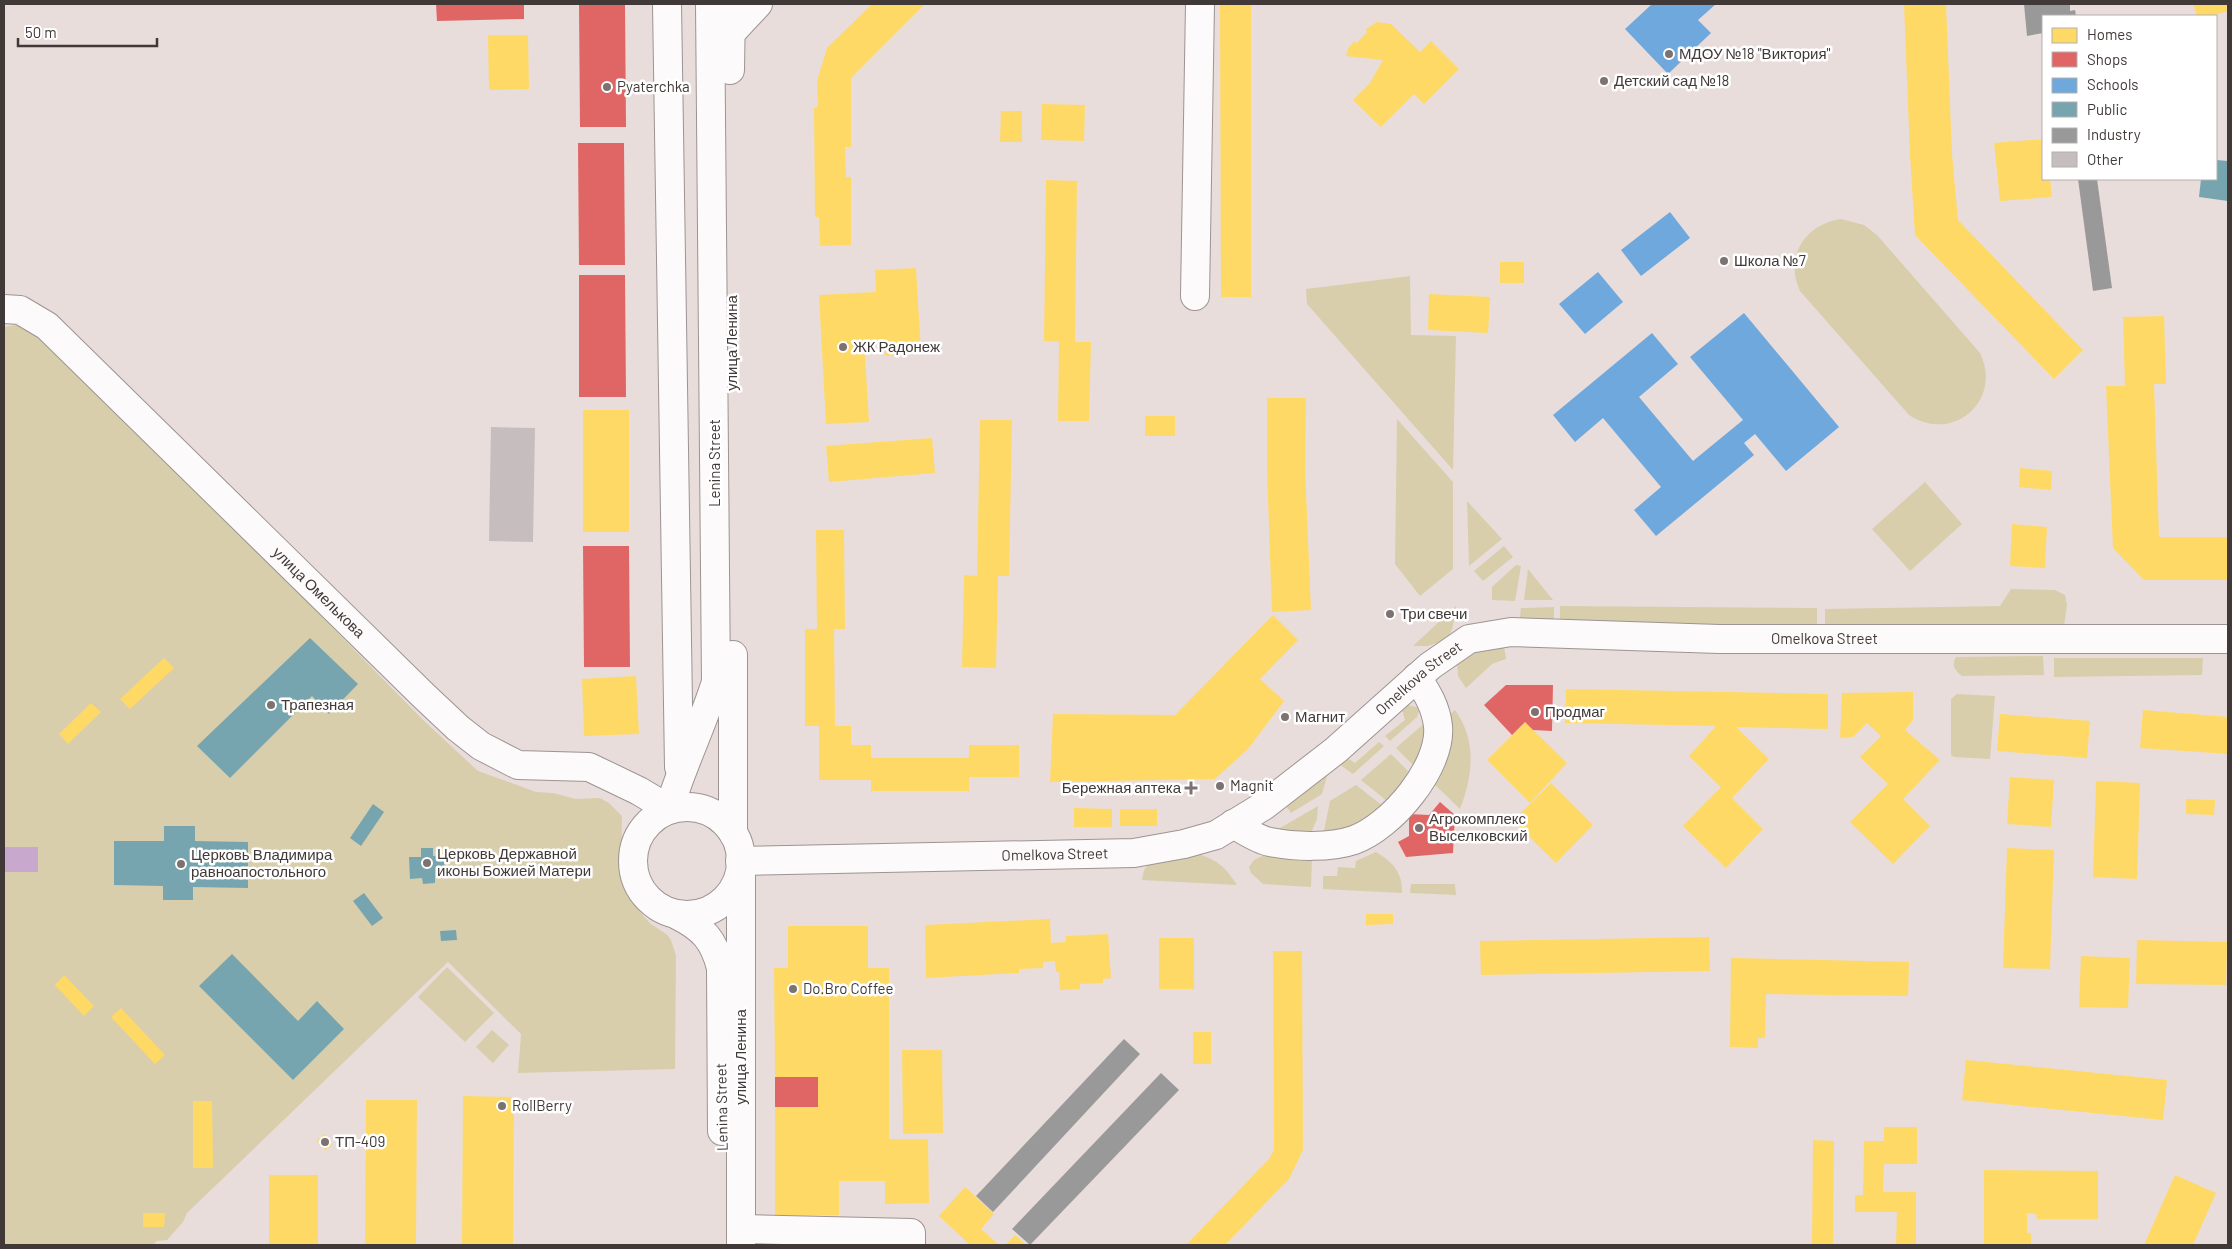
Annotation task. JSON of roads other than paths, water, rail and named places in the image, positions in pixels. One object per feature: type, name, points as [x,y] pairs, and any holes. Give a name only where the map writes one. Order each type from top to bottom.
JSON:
[{"type":"street","points":[[667,4],[679,777]]},
{"type":"street","name":"Lenina Street","points":[[710,4],[724,683]]},
{"type":"street","name":"улица Ленина","points":[[724,683],[729,35],[731,4]]},
{"type":"street","points":[[729,35],[758,4]]},
{"type":"street","points":[[1196,296],[1200,4]]},
{"type":"street","name":"улица Омелькова","points":[[4,309],[20,310],[47,326],[424,696],[458,728],[481,746],[518,765],[589,767],[639,790],[669,810]]},
{"type":"street","name":"Omelkova Street","points":[[741,864],[1134,853],[1184,844],[1216,834],[1265,805],[1336,750],[1418,677],[1469,639],[1511,632],[1719,639],[2228,639]]},
{"type":"street","points":[[1232,824],[1269,842],[1314,846],[1354,840],[1381,824],[1411,794],[1435,754],[1438,727],[1433,703],[1418,677]]},
{"type":"street","points":[[669,810],[679,777],[724,683]]},
{"type":"street","points":[[724,683],[733,833]]},
{"type":"street","points":[[688,806],[706,810],[721,819],[733,833],[740,850],[741,864],[736,885],[726,899],[712,910],[695,915],[677,915],[661,909],[647,898],[637,884],[632,867],[633,848],[640,832],[653,818],[669,810],[688,806]]},
{"type":"street","name":"улица Ленина","points":[[735,1240],[741,864]]},
{"type":"street","name":"Lenina Street","points":[[677,915],[694,924],[708,936],[717,950],[721,968],[735,1240]]},
{"type":"street","points":[[735,1240],[911,1233],[911,1245]]},
{"type":"place","name":"МДОУ №18 \"Виктория\"","points":[[1669,54]]},
{"type":"place","name":"Детский сад №18","points":[[1604,81]]},
{"type":"place","name":"Pyaterchka","points":[[607,87]]},
{"type":"place","name":"Школа №7","points":[[1724,261]]},
{"type":"place","name":"ЖК Радонеж","points":[[843,347]]},
{"type":"place","name":"Три свечи","points":[[1390,614]]},
{"type":"place","name":"Трапезная","points":[[271,705]]},
{"type":"place","name":"Продмаг","points":[[1535,712]]},
{"type":"place","name":"Магнит","points":[[1285,717]]},
{"type":"place","name":"Magnit","points":[[1220,786]]},
{"type":"place","name":"Бережная аптека","points":[[1191,788]]},
{"type":"place","name":"Агрокомплекс Выселковский","points":[[1419,828]]},
{"type":"place","name":"Церковь Державной иконы Божией Матери","points":[[427,863]]},
{"type":"place","name":"Церковь Владимира равноапостольного","points":[[181,864]]},
{"type":"place","name":"Do.Bro Coffee","points":[[793,989]]},
{"type":"place","name":"RollBerry","points":[[502,1106]]},
{"type":"place","name":"ТП-409","points":[[325,1142]]}]
